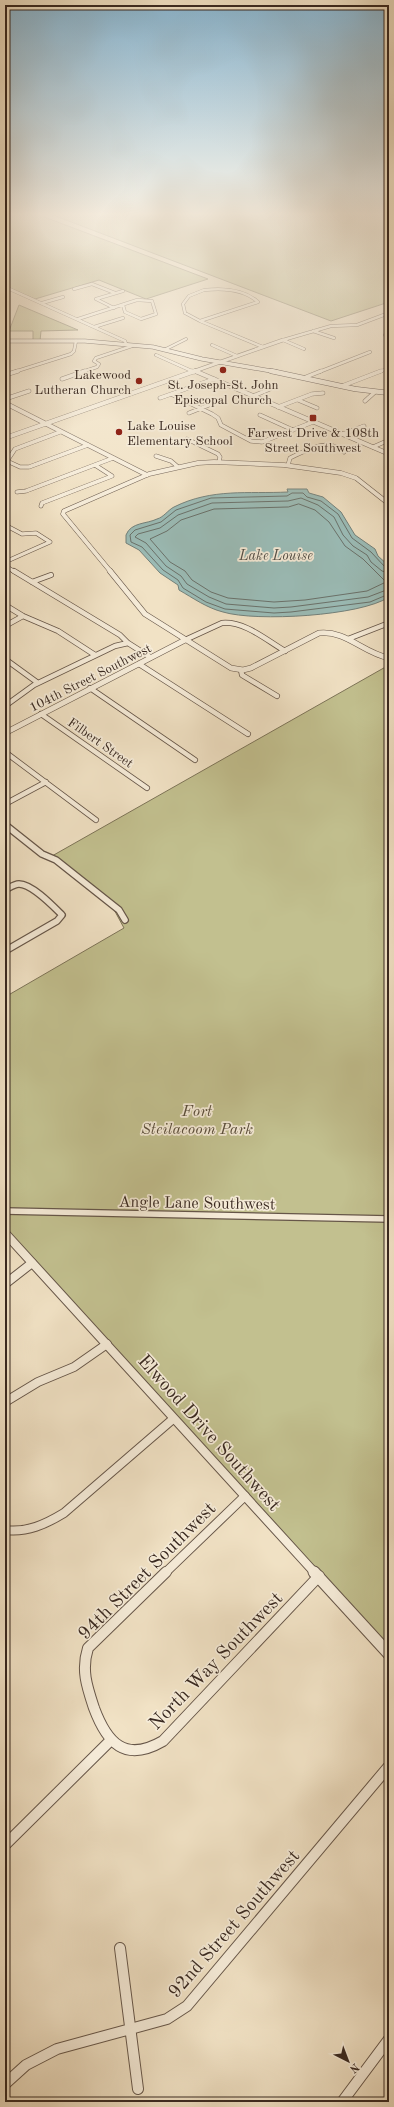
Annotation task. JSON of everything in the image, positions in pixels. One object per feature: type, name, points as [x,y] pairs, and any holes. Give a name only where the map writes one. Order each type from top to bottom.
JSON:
[{"type":"main road","points":[[5,341],[76,341],[134,345],[306,377],[342,386],[375,392],[389,392]]},
{"type":"street","points":[[65,313],[125,341],[126,344]]},
{"type":"street","points":[[78,319],[97,313]]},
{"type":"street","points":[[128,313],[141,319],[156,313]]},
{"type":"street","points":[[186,313],[263,347]]},
{"type":"street","points":[[200,320],[225,313]]},
{"type":"street","points":[[6,436],[45,424],[283,340],[333,326],[357,325],[388,313]]},
{"type":"street","points":[[94,327],[123,318]]},
{"type":"street","points":[[313,331],[334,338]]},
{"type":"street","points":[[164,350],[186,339]]},
{"type":"street","points":[[283,340],[304,348]]},
{"type":"street","points":[[5,375],[71,354],[74,351],[76,341]]},
{"type":"street","points":[[62,379],[97,367],[98,364],[94,361],[96,358],[134,345]]},
{"type":"street","points":[[212,345],[237,356]]},
{"type":"street","points":[[306,377],[370,352]]},
{"type":"street","points":[[156,355],[389,454]]},
{"type":"street","points":[[342,386],[389,368]]},
{"type":"street","points":[[160,398],[173,395],[214,379]]},
{"type":"street","points":[[253,396],[270,389]]},
{"type":"street","points":[[5,398],[29,391]]},
{"type":"street","points":[[365,401],[375,392]]},
{"type":"street","points":[[278,407],[313,393],[323,393]]},
{"type":"street","points":[[173,395],[214,415],[221,425],[257,443],[313,422]]},
{"type":"street","points":[[189,413],[224,399]]},
{"type":"street","points":[[298,400],[317,408]]},
{"type":"street","points":[[5,403],[147,475]]},
{"type":"street","points":[[260,415],[292,430]]},
{"type":"street","points":[[343,434],[364,426]]},
{"type":"street","points":[[60,432],[15,449],[7,460],[24,468],[88,445]]},
{"type":"street","points":[[187,439],[218,454],[220,458],[219,462]]},
{"type":"street","points":[[373,447],[389,440]]},
{"type":"street","points":[[288,465],[288,460],[291,458],[328,444],[344,452]]},
{"type":"street","points":[[156,456],[169,460],[178,467]]},
{"type":"street","points":[[17,492],[26,491],[113,458]]},
{"type":"street","points":[[389,504],[350,475],[288,465],[203,462],[147,475],[69,508],[63,514],[145,614],[231,668],[241,670],[251,668],[324,632],[332,632],[379,656],[389,658]]},
{"type":"street","points":[[41,506],[42,503],[112,475],[95,465]]},
{"type":"street","points":[[5,525],[22,534],[36,533],[50,543],[5,562]]},
{"type":"street","points":[[5,566],[126,639],[128,644],[150,657]]},
{"type":"street","points":[[32,582],[51,575]]},
{"type":"street","points":[[5,605],[23,616],[58,632],[95,655]]},
{"type":"street","points":[[5,626],[23,616]]},
{"type":"street","points":[[185,640],[222,623],[231,622],[242,626],[285,651]]},
{"type":"street","points":[[348,639],[389,623]]},
{"type":"street","name":"104th Street Southwest","points":[[5,733],[185,640]]},
{"type":"street","points":[[5,706],[38,683],[95,655],[119,645],[128,644]]},
{"type":"street","points":[[5,659],[38,683]]},
{"type":"street","points":[[139,664],[248,734]]},
{"type":"street","points":[[241,670],[242,675],[277,696]]},
{"type":"street","points":[[90,688],[195,760]]},
{"type":"street","name":"Filbert Street","points":[[41,714],[147,788]]},
{"type":"street","points":[[5,752],[96,820]]},
{"type":"street","points":[[5,804],[46,782]]},
{"type":"street","points":[[5,825],[42,854],[62,865],[119,910],[125,920]]},
{"type":"street","points":[[5,890],[15,885],[24,885],[36,892],[62,915],[57,921],[5,951]]},
{"type":"street","name":"Angle Lane Southwest","points":[[5,1211],[389,1219]]},
{"type":"street","name":"Elwood Drive Southwest","points":[[5,1233],[107,1344],[173,1419],[389,1654]]},
{"type":"street","points":[[5,1284],[32,1263]]},
{"type":"street","points":[[5,1402],[38,1382],[74,1367],[107,1344]]},
{"type":"street","points":[[5,1530],[14,1532],[34,1527],[53,1520],[64,1513],[173,1419]]},
{"type":"street","name":"94th Street Southwest","points":[[111,1740],[100,1724],[85,1684],[84,1663],[88,1648],[245,1496]]},
{"type":"street","name":"North Way Southwest","points":[[111,1740],[122,1747],[135,1750],[146,1750],[163,1741],[318,1576]]},
{"type":"street","points":[[5,1845],[111,1740]]},
{"type":"street","name":"92nd Street Southwest","points":[[5,2084],[26,2065],[57,2049],[167,2019],[187,2006],[389,1766]]},
{"type":"street","points":[[120,1948],[138,2089]]},
{"type":"street","points":[[342,2102],[389,2040]]},
{"type":"green space","points":[[16,313],[39,313],[78,330],[41,331],[40,341],[33,341],[33,331],[9,331]]},
{"type":"green space","points":[[311,313],[354,313],[331,321]]},
{"type":"green space","name":"Fort Steilacoom Park","points":[[389,665],[389,1651],[5,1239],[5,997],[124,928],[111,904],[52,856]]},
{"type":"water","name":"Lake Louise","points":[[287,489],[307,489],[309,493],[323,497],[341,512],[355,535],[375,549],[378,556],[389,566],[389,597],[375,604],[333,613],[283,617],[259,617],[223,612],[206,605],[179,590],[178,585],[160,573],[139,550],[126,543],[126,535],[132,528],[140,524],[153,521],[174,507],[188,501],[216,494],[288,492]]},
{"type":"place","name":"St. Joseph-St. John Episcopal Church","points":[[223,370]]},
{"type":"place","name":"Lakewood Lutheran Church","points":[[139,381]]},
{"type":"place","name":"Farwest Drive & 108th Street Southwest","points":[[313,418]]},
{"type":"place","name":"Lake Louise Elementary School","points":[[119,432]]}]
